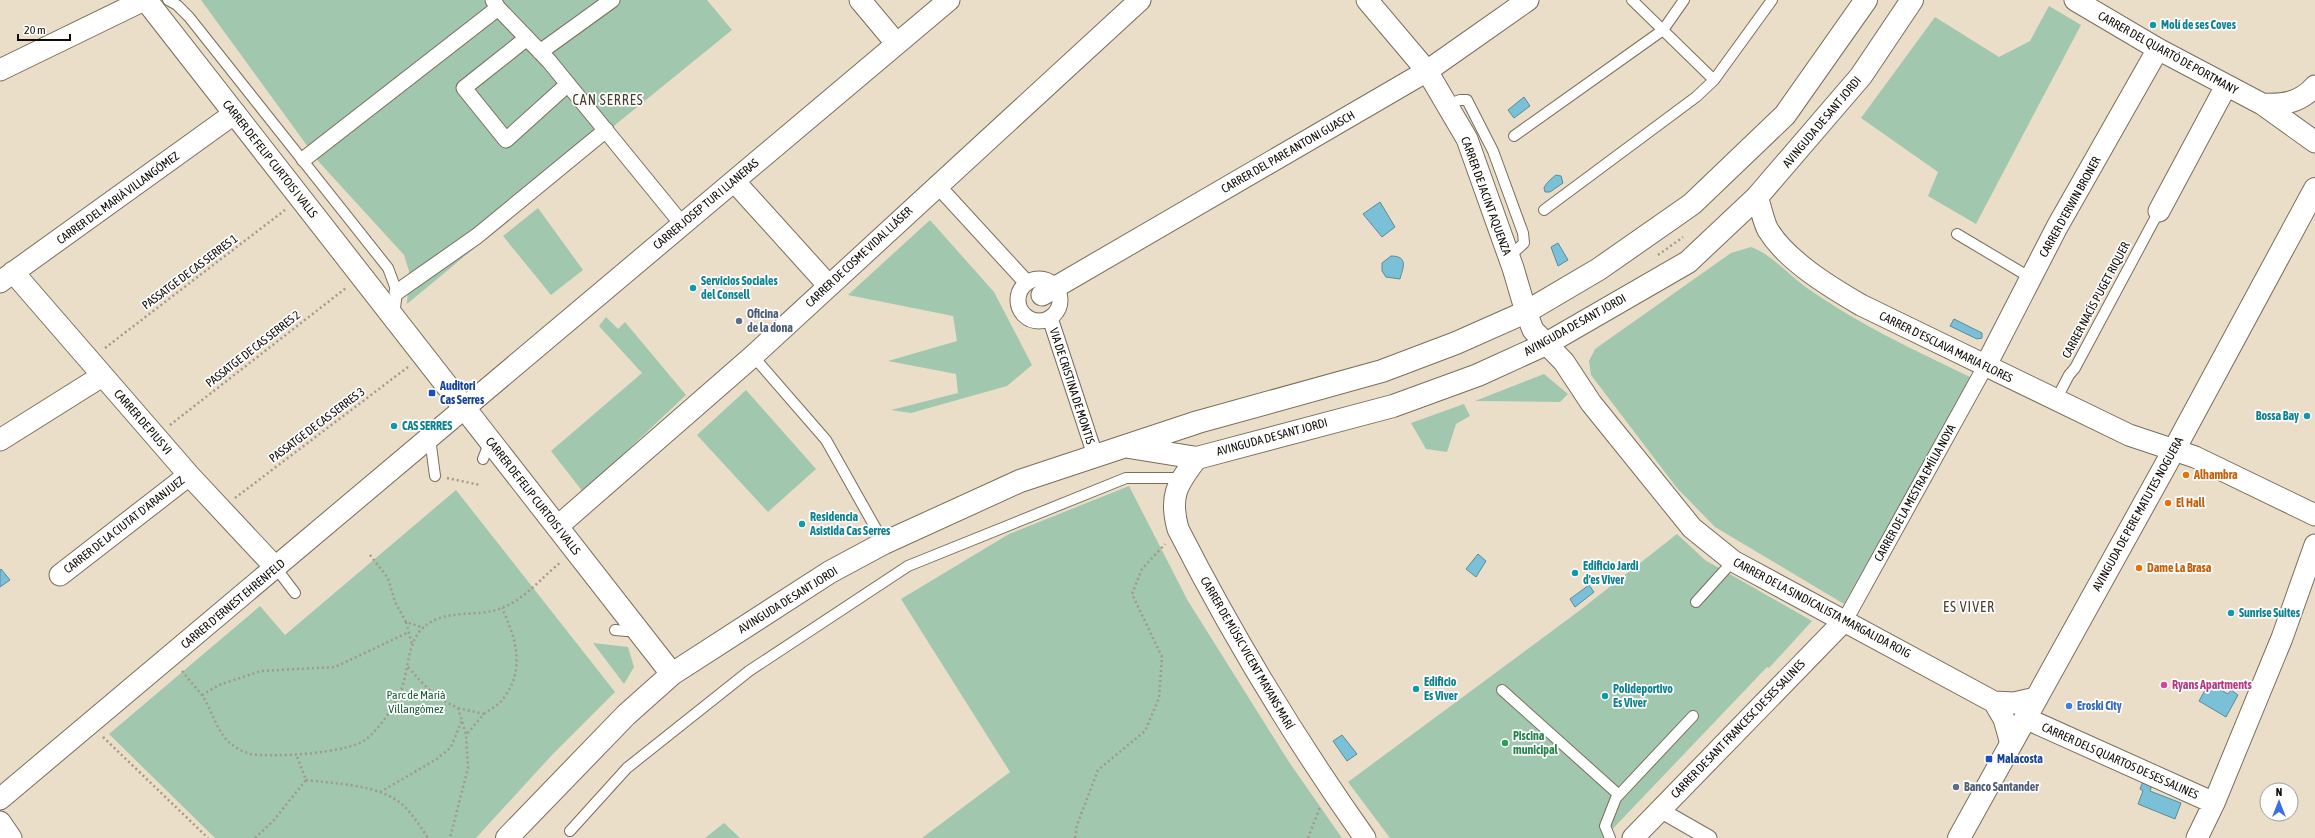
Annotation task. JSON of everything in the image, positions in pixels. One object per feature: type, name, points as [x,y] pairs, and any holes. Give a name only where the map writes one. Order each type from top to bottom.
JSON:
[{"type":"street","points":[[0,70],[145,0]]},
{"type":"street","name":"CARRER DE FELIP CURTOIS I VALLS","points":[[145,0],[464,407],[486,450],[557,526],[575,550],[625,629],[672,674]]},
{"type":"street","points":[[540,52],[612,0]]},
{"type":"street","points":[[860,0],[896,43]]},
{"type":"street","name":"CARRER JOSEP TUR I LLANERAS","points":[[464,407],[490,388],[896,43],[949,0]]},
{"type":"street","name":"CARRER DE COSME VIDAL LLÁSER","points":[[557,526],[583,506],[753,356],[937,185],[1140,0]]},
{"type":"street","name":"CARRER DE JACINT AQUENZA","points":[[1367,0],[1427,71],[1466,139],[1509,257],[1533,330],[1546,344]]},
{"type":"street","name":"CARRER DEL PARE ANTONI GUASCH","points":[[1042,288],[1427,71],[1528,0]]},
{"type":"street","name":"AVINGUDA DE SANT JORDI","points":[[507,838],[626,715],[672,674],[830,572],[884,543],[1020,480],[1198,422],[1382,371],[1456,343],[1526,312],[1598,269],[1692,204],[1785,115],[1866,0]]},
{"type":"street","name":"AVINGUDA DE SANT JORDI","points":[[1124,446],[1197,458],[1393,406],[1478,375],[1546,344],[1688,262],[1758,197],[1861,76],[1912,0]]},
{"type":"street","name":"CARRER DEL QUARTÓ DE PORTMANY","points":[[2075,0],[2158,49],[2262,104],[2315,142]]},
{"type":"street","points":[[304,159],[496,4],[568,84],[682,224]]},
{"type":"street","points":[[527,38],[464,88],[506,140],[568,84]]},
{"type":"street","name":"CARRER D'ERWIN BRONER","points":[[1985,366],[2057,227],[2158,49]]},
{"type":"street","points":[[2159,212],[2226,86]]},
{"type":"street","name":"CARRER DEL QUARTÓ DE PORTMANY","points":[[2262,104],[2287,104],[2306,95],[2315,86]]},
{"type":"street","name":"CARRER DEL MARIÀ VILLANGÓMEZ","points":[[6,277],[235,113]]},
{"type":"street","points":[[397,292],[477,236],[606,130]]},
{"type":"street","points":[[734,181],[828,286]]},
{"type":"street","points":[[937,185],[1042,288],[1061,298],[1058,310],[1050,318],[1034,320],[1022,311],[1019,296],[1042,288]]},
{"type":"street","name":"AVINGUDA DE PERE MATUTES NOGUERA","points":[[1959,838],[2174,450],[2315,189]]},
{"type":"street","name":"CARRER D'ESCLAVA MARIA FLORES","points":[[1758,197],[1768,229],[1793,259],[1827,285],[1861,306],[2129,435],[2195,457],[2315,515]]},
{"type":"street","name":"CARRER DE PIUS VI","points":[[6,277],[90,360],[102,376],[189,475],[276,568]]},
{"type":"street","name":"VIA DE CRISTINA DE MONTIS","points":[[1050,318],[1095,455]]},
{"type":"street","name":"CARRER DE LA SINDICALISTA MARGALIDA ROIG","points":[[1546,344],[1564,362],[1591,403],[1692,528],[1733,561],[1994,702],[2014,703],[2036,698]]},
{"type":"street","name":"CARRER DE LA MESTRA EMÍLIA NOYA","points":[[1844,620],[1985,366]]},
{"type":"street","points":[[0,440],[102,376]]},
{"type":"street","name":"CARRER D'ERNEST EHRENFELD","points":[[0,799],[88,723],[171,656],[430,438],[464,407]]},
{"type":"street","name":"CARRER DE MÚSIC VICENT MAYANS MARÍ","points":[[1197,458],[1182,478],[1176,491],[1173,511],[1178,529],[1241,648],[1283,718],[1365,838]]},
{"type":"street","name":"CARRER DE LA CIUTAT D'ARANJUEZ","points":[[60,575],[189,475]]},
{"type":"street","points":[[2197,838],[2214,803],[2282,638],[2315,546]]},
{"type":"street","name":"CARRER DE SANT FRANCESC DE SES SALINES","points":[[1632,838],[1844,620]]},
{"type":"street","points":[[1994,702],[2004,719],[2011,744]]},
{"type":"street","name":"CARRER DELS QUARTOS DE SES SALINES","points":[[2025,718],[2214,803]]},
{"type":"street","points":[[1660,810],[1709,838]]},
{"type":"street","points":[[0,822],[11,838]]},
{"type":"lane","name":"CARRER DE FELIP CURTOIS I VALLS","points":[[168,0],[189,17],[304,159],[388,268],[397,292],[394,318]]},
{"type":"lane","points":[[1632,0],[1714,80]]},
{"type":"lane","points":[[1514,136],[1663,30],[1684,0]]},
{"type":"lane","points":[[1544,210],[1696,97],[1714,80],[1772,0]]},
{"type":"lane","name":"CARRER NACÍS PUGET RIQUER","points":[[2056,400],[2069,375],[2075,368],[2159,212]]},
{"type":"lane","points":[[1957,234],[2031,278]]},
{"type":"lane","points":[[753,356],[826,440],[884,543]]},
{"type":"lane","points":[[430,438],[435,476]]},
{"type":"lane","points":[[570,831],[627,768],[748,671],[908,566],[1126,478],[1182,478]]},
{"type":"lane","points":[[1696,602],[1733,561]]},
{"type":"lane","points":[[276,568],[295,593]]},
{"type":"lane","points":[[1502,690],[1619,795]]},
{"type":"lane","points":[[1610,838],[1605,826],[1606,818],[1619,795],[1693,716]]},
{"type":"path","name":"PASSATGE DE CAS SERRES 1","points":[[90,360],[301,198]]},
{"type":"path","name":"PASSATGE DE CAS SERRES 2","points":[[156,436],[361,276]]},
{"type":"path","name":"PASSATGE DE CAS SERRES 3","points":[[221,510],[424,356]]},
{"type":"path","points":[[435,476],[480,485]]},
{"type":"path","points":[[1075,838],[1077,825],[1098,770],[1145,731],[1159,698],[1162,657],[1132,594],[1142,569],[1178,529]]},
{"type":"path","points":[[171,656],[202,695],[230,743],[240,750],[251,754],[264,755],[322,753],[351,747],[364,741],[378,728],[396,702],[408,667],[413,645],[424,628],[444,616],[502,608],[514,603],[575,550]]},
{"type":"path","points":[[370,556],[388,578],[395,602],[406,622],[413,645]]},
{"type":"path","points":[[466,734],[484,714],[503,699],[516,669],[517,647],[502,608]]},
{"type":"path","points":[[406,622],[424,628]]},
{"type":"path","points":[[202,695],[219,685],[261,672],[335,667],[409,632]]},
{"type":"path","points":[[408,667],[429,691],[440,700],[458,708],[484,714]]},
{"type":"path","points":[[450,838],[468,768],[466,734],[458,708]]},
{"type":"path","points":[[380,792],[442,755],[451,747],[462,720]]},
{"type":"path","points":[[88,723],[208,838]]},
{"type":"path","points":[[296,754],[306,780]]},
{"type":"path","points":[[306,780],[341,784],[380,792],[403,805],[428,838]]},
{"type":"path","points":[[255,838],[273,821],[306,780]]},
{"type":"path","points":[[1308,838],[1328,785]]},
{"type":"green space","points":[[201,0],[707,0],[732,30],[615,125],[601,143],[407,304],[409,271],[404,255],[319,162]]},
{"type":"green space","points":[[2049,6],[2081,25],[1976,224],[1928,196],[1938,172],[1861,118],[1935,17],[1999,57],[2030,41]]},
{"type":"green space","points":[[538,208],[583,270],[551,295],[503,236]]},
{"type":"green space","points":[[930,220],[994,292],[1032,365],[1007,386],[911,413],[891,410],[958,393],[956,374],[888,361],[957,341],[953,316],[848,295]]},
{"type":"green space","points":[[1751,247],[1766,255],[1800,283],[1846,313],[1930,358],[1972,378],[1844,604],[1715,527],[1677,488],[1591,375],[1589,361],[1595,349],[1731,253]]},
{"type":"green space","points":[[606,317],[618,329],[625,322],[686,395],[583,492],[551,451],[642,373],[599,326]]},
{"type":"green space","points":[[1544,374],[1568,394],[1560,402],[1475,401]]},
{"type":"green space","points":[[746,390],[816,469],[768,512],[697,435]]},
{"type":"green space","points":[[1464,404],[1470,416],[1456,424],[1447,452],[1426,449],[1411,423]]},
{"type":"green space","points":[[1129,486],[1188,601],[1289,762],[1342,838],[922,838],[1010,772],[901,599],[1009,534]]},
{"type":"green space","name":"Parc de Marià Villangómez","points":[[456,490],[615,692],[552,755],[476,838],[215,838],[109,734],[260,606],[285,635]]},
{"type":"green space","points":[[1677,534],[1705,560],[1812,621],[1769,668],[1767,667],[1604,838],[1390,838],[1348,782],[1579,611]]},
{"type":"green space","points":[[593,643],[628,647],[634,667],[624,684]]},
{"type":"green space","points":[[724,823],[740,838],[705,838]]},
{"type":"water","points":[[1524,97],[1530,106],[1514,118],[1508,110]]},
{"type":"water","points":[[1556,175],[1561,176],[1563,183],[1550,192],[1545,192],[1545,186]]},
{"type":"water","points":[[1380,202],[1395,227],[1382,237],[1363,214]]},
{"type":"water","points":[[1558,243],[1568,260],[1558,266],[1551,247]]},
{"type":"water","points":[[1391,256],[1401,258],[1403,261],[1400,279],[1386,277],[1382,271],[1382,263]]},
{"type":"water","points":[[1954,319],[1982,333],[1982,338],[1977,339],[1950,326]]},
{"type":"water","points":[[1478,554],[1486,561],[1476,577],[1466,569]]},
{"type":"water","points":[[1,569],[10,580],[0,587],[0,570]]},
{"type":"water","points":[[1589,585],[1594,592],[1575,607],[1570,599]]},
{"type":"water","points":[[2209,683],[2228,694],[2231,690],[2238,695],[2226,717],[2199,701]]},
{"type":"water","points":[[1342,735],[1357,754],[1347,761],[1333,741]]},
{"type":"water","points":[[2143,781],[2152,785],[2150,791],[2181,803],[2175,819],[2138,804],[2143,791],[2140,789]]},
{"type":"place","name":"Molí de ses Coves","points":[[2153,25]]},
{"type":"place","name":"Servicios Sociales del Consell","points":[[693,288]]},
{"type":"place","name":"Oficina de la dona","points":[[739,321]]},
{"type":"place","name":"Auditori Cas Serres","points":[[432,393]]},
{"type":"place","name":"Bossa Bay","points":[[2307,416]]},
{"type":"place","name":"CAS SERRES","points":[[394,426]]},
{"type":"place","name":"Alhambra","points":[[2186,475]]},
{"type":"place","name":"El Hall","points":[[2168,503]]},
{"type":"place","name":"Residencia Asistida Cas Serres","points":[[802,524]]},
{"type":"place","name":"Dame La Brasa","points":[[2139,568]]},
{"type":"place","name":"Edificio Jardi d'es Viver","points":[[1575,573]]},
{"type":"place","name":"Sunrise Suites","points":[[2231,613]]},
{"type":"place","name":"Ryans Apartments","points":[[2164,685]]},
{"type":"place","name":"Edificio Es Viver","points":[[1416,689]]},
{"type":"place","name":"Polideportivo Es Viver","points":[[1605,696]]},
{"type":"place","name":"Eroski City","points":[[2069,706]]},
{"type":"place","name":"Piscina municipal","points":[[1505,743]]},
{"type":"place","name":"Malacosta","points":[[1989,759]]},
{"type":"place","name":"Banco Santander","points":[[1956,787]]},
{"type":"district","name":"CAN SERRES","points":[[608,100]]},
{"type":"district","name":"ES VIVER","points":[[1969,607]]}]
